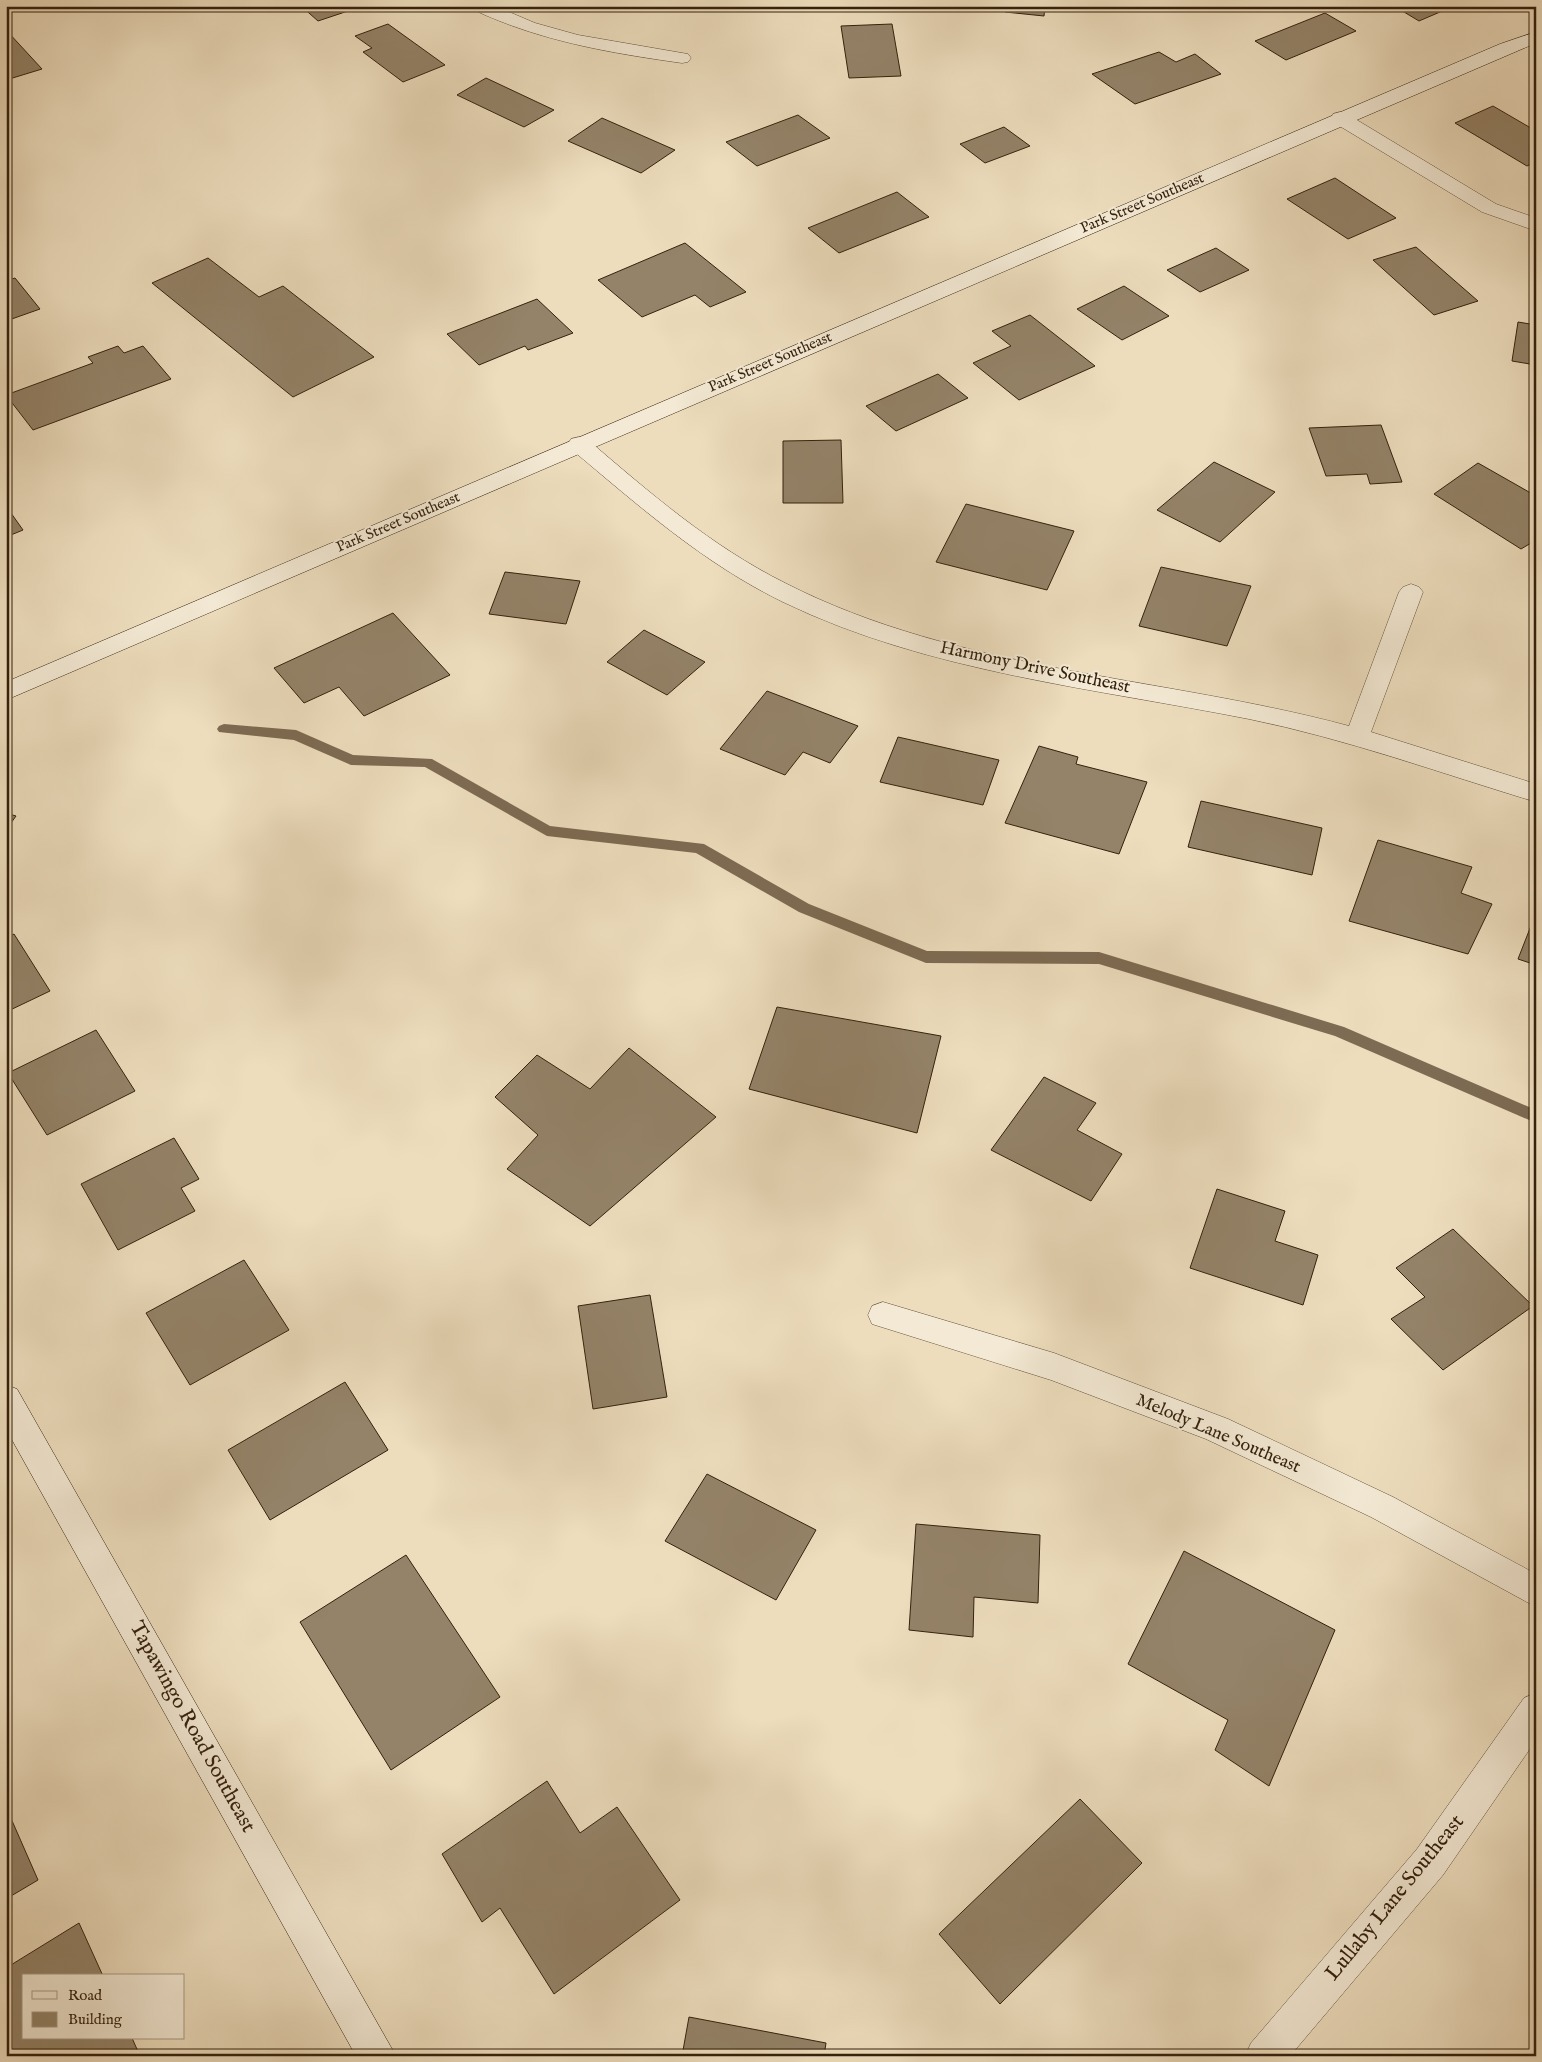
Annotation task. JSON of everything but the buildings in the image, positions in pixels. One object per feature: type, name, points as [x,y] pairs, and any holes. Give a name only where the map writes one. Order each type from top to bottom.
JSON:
[{"type":"street","points":[[480,6],[500,17],[544,33],[609,48],[682,58]]},
{"type":"street","name":"Park Street Southeast","points":[[6,692],[1340,118],[1536,37]]},
{"type":"street","points":[[1340,118],[1489,208],[1536,225]]},
{"type":"street","name":"Harmony Drive Southeast","points":[[579,444],[691,537],[746,572],[807,604],[885,634],[970,658],[1254,712],[1357,737],[1419,754],[1536,793]]},
{"type":"street","points":[[1357,737],[1411,592]]},
{"type":"street","name":"Melody Lane Southeast","points":[[883,1315],[1054,1366],[1217,1429],[1382,1508],[1536,1592]]},
{"type":"street","name":"Tapawingo Road Southeast","points":[[6,1399],[377,2056]]},
{"type":"street","name":"Lullaby Lane Southeast","points":[[1264,2056],[1285,2034],[1430,1862],[1536,1710]]},
{"type":"waterway","points":[[224,729],[296,735],[351,760],[427,762],[547,831],[699,848],[804,908],[926,957],[1099,958],[1339,1031],[1536,1117]]}]
